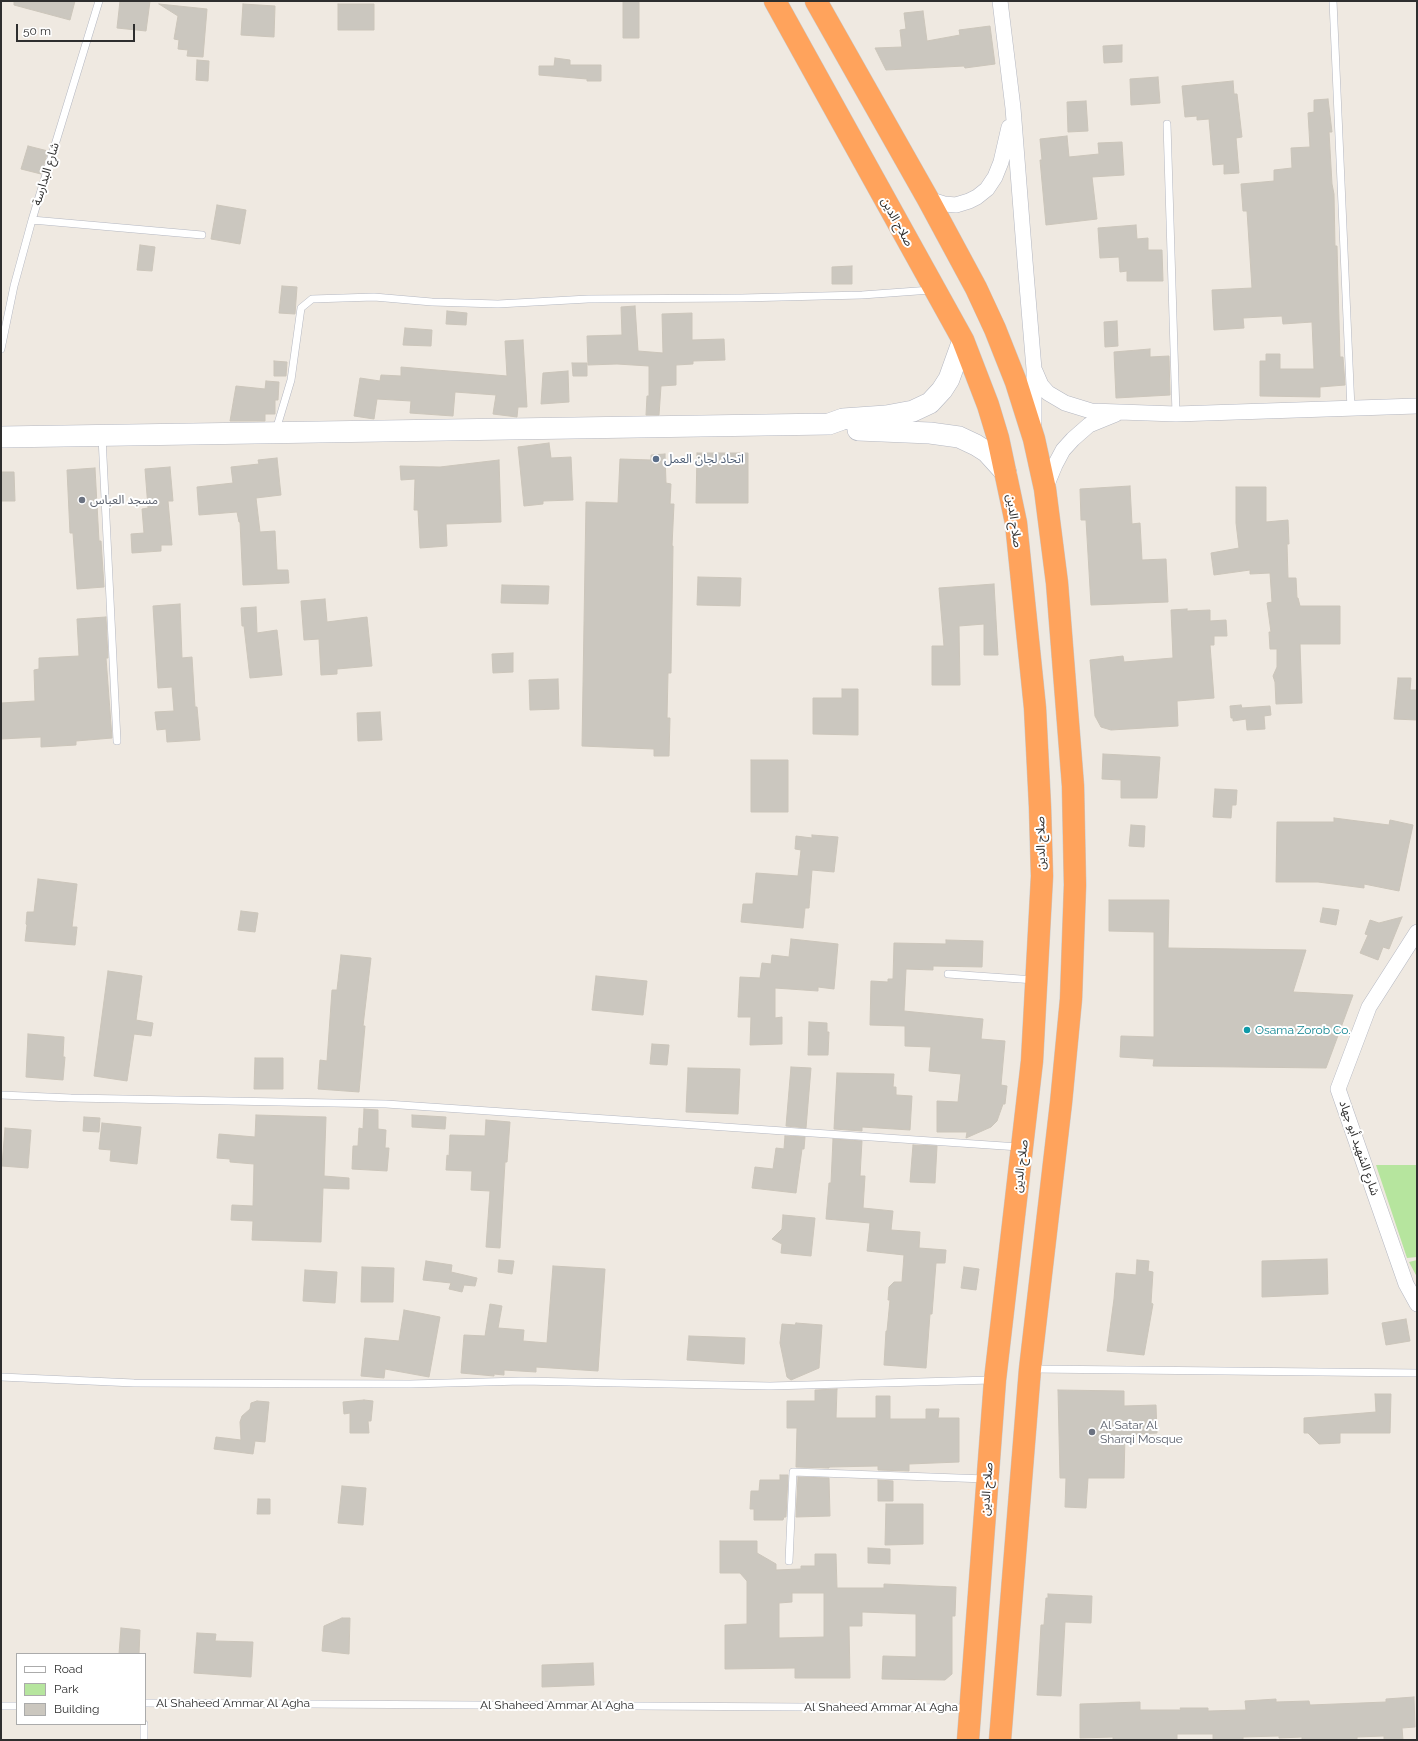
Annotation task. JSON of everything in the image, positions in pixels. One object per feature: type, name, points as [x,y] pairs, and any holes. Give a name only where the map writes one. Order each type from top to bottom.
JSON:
[{"type":"highway","name":"صلاح الدين","points":[[775,1],[963,340],[988,405],[998,438],[1016,523],[1035,708],[1042,876],[1032,1061],[995,1380],[968,1740]]},
{"type":"highway","points":[[816,1],[928,199],[976,288],[995,329],[1016,382],[1034,439],[1045,490],[1057,583],[1073,786],[1075,885],[1071,999],[1061,1103],[1030,1369],[1000,1740]]},
{"type":"highway","points":[[1042,876],[1048,887],[1058,892],[1075,885]]},
{"type":"highway","points":[[1037,984],[1056,978],[1061,982],[1071,999]]},
{"type":"main road","points":[[1,437],[102,437],[829,424],[843,419],[886,416],[913,411],[930,403],[942,390],[949,379],[963,340]]},
{"type":"main road","points":[[829,424],[845,430],[930,433],[959,437],[987,452],[1006,473]]},
{"type":"street","points":[[1000,1],[1012,108],[1034,369],[1034,439]]},
{"type":"street","points":[[928,199],[944,204],[956,205],[969,202],[987,189],[995,177],[1001,162],[1012,108]]},
{"type":"street","points":[[1034,369],[1041,385],[1048,393],[1066,403],[1091,411],[1176,414],[1417,406]]},
{"type":"street","points":[[1045,490],[1060,455],[1073,439],[1089,425],[1118,413]]},
{"type":"street","name":"شارع الشهيد أبو جهاد","points":[[1417,932],[1369,1007],[1338,1089],[1406,1284],[1417,1304]]},
{"type":"lane","name":"شارع البدارسة","points":[[1,349],[14,286],[32,220],[99,1]]},
{"type":"lane","points":[[1333,1],[1351,409]]},
{"type":"lane","points":[[1167,124],[1176,414]]},
{"type":"lane","points":[[32,220],[202,235]]},
{"type":"lane","points":[[275,433],[291,380],[301,308],[312,299],[374,297],[432,302],[498,304],[588,299],[742,298],[862,295],[935,290]]},
{"type":"lane","points":[[102,437],[117,741]]},
{"type":"lane","points":[[948,974],[1037,984]]},
{"type":"lane","points":[[1,1095],[386,1104],[1023,1148]]},
{"type":"lane","points":[[1030,1369],[1417,1373]]},
{"type":"lane","points":[[1,1377],[134,1384],[410,1384],[522,1380],[770,1386],[995,1380]]},
{"type":"lane","points":[[789,1561],[793,1472],[988,1479]]},
{"type":"lane","name":"Al Shaheed Ammar Al Agha","points":[[146,1703],[970,1708]]},
{"type":"lane","points":[[1,1706],[16,1706]]},
{"type":"lane","points":[[144,1725],[144,1740]]},
{"type":"green space","points":[[1376,1165],[1417,1165],[1417,1257],[1407,1258]]},
{"type":"green space","points":[[1417,1260],[1417,1277],[1409,1262]]},
{"type":"building","points":[[14,1],[75,1],[70,20],[14,5]]},
{"type":"building","points":[[120,1],[150,1],[146,31],[117,28]]},
{"type":"building","points":[[623,1],[639,1],[639,38],[623,38]]},
{"type":"building","points":[[159,4],[207,9],[203,57],[187,56],[188,50],[178,49],[179,40],[174,39],[178,16]]},
{"type":"building","points":[[243,4],[275,6],[274,37],[241,35]]},
{"type":"building","points":[[338,4],[374,4],[374,30],[338,30]]},
{"type":"building","points":[[923,11],[927,41],[960,35],[959,30],[990,26],[995,64],[965,68],[964,66],[886,70],[875,48],[902,47],[900,30],[906,29],[904,13]]},
{"type":"building","points":[[1122,45],[1122,62],[1104,63],[1103,46]]},
{"type":"building","points":[[555,58],[570,60],[570,65],[601,65],[601,81],[587,81],[587,79],[539,75],[539,66],[554,66]]},
{"type":"building","points":[[197,60],[209,61],[208,81],[196,80]]},
{"type":"building","points":[[1158,77],[1160,103],[1131,105],[1130,79]]},
{"type":"building","points":[[1233,81],[1234,94],[1237,94],[1242,137],[1236,138],[1239,173],[1224,174],[1224,164],[1213,165],[1209,119],[1197,120],[1197,116],[1185,117],[1182,86]]},
{"type":"building","points":[[1328,99],[1332,132],[1329,132],[1334,194],[1335,246],[1337,246],[1340,357],[1343,357],[1345,385],[1320,387],[1320,397],[1260,396],[1260,361],[1266,361],[1266,354],[1280,354],[1280,369],[1314,369],[1312,322],[1283,324],[1282,316],[1243,318],[1244,328],[1214,330],[1212,290],[1252,288],[1247,211],[1243,211],[1241,184],[1274,181],[1274,170],[1292,168],[1291,148],[1310,147],[1308,113],[1314,112],[1314,100]]},
{"type":"building","points":[[1086,101],[1088,131],[1068,132],[1067,102]]},
{"type":"building","points":[[1067,136],[1069,157],[1099,154],[1098,143],[1122,142],[1124,175],[1092,177],[1097,219],[1046,225],[1040,160],[1042,160],[1040,139]]},
{"type":"building","points":[[28,146],[48,151],[41,174],[21,169]]},
{"type":"building","points":[[217,205],[246,210],[240,244],[211,239]]},
{"type":"building","points":[[1136,225],[1137,239],[1148,238],[1148,250],[1162,250],[1163,281],[1127,281],[1127,271],[1120,272],[1119,257],[1100,258],[1098,228]]},
{"type":"building","points":[[140,245],[155,247],[152,271],[137,270]]},
{"type":"building","points":[[852,266],[852,284],[832,284],[832,267]]},
{"type":"building","points":[[282,286],[297,287],[295,314],[279,313]]},
{"type":"building","points":[[635,306],[638,351],[663,353],[662,314],[692,313],[692,340],[724,339],[725,360],[693,361],[693,364],[676,365],[676,385],[661,386],[659,415],[646,415],[647,396],[649,396],[649,366],[617,364],[588,365],[587,336],[622,335],[621,307]]},
{"type":"building","points":[[447,311],[467,313],[466,325],[446,324]]},
{"type":"building","points":[[1117,321],[1118,346],[1105,347],[1104,322]]},
{"type":"building","points":[[405,328],[432,330],[431,346],[403,345]]},
{"type":"building","points":[[523,340],[527,407],[518,407],[517,417],[493,414],[496,395],[455,392],[453,416],[410,413],[411,401],[377,399],[374,419],[354,416],[360,378],[380,381],[381,375],[401,376],[401,367],[507,376],[505,341]]},
{"type":"building","points":[[1150,349],[1150,357],[1169,356],[1170,395],[1116,398],[1114,352]]},
{"type":"building","points":[[274,361],[287,362],[286,376],[274,376]]},
{"type":"building","points":[[572,363],[587,363],[587,376],[573,376]]},
{"type":"building","points":[[568,371],[569,402],[541,404],[543,373]]},
{"type":"building","points":[[266,381],[279,382],[278,400],[275,400],[275,414],[265,414],[265,421],[230,421],[236,386],[265,389]]},
{"type":"building","points":[[549,443],[551,458],[571,457],[573,500],[543,501],[543,504],[524,506],[518,447]]},
{"type":"building","points":[[697,453],[748,453],[748,503],[696,503]]},
{"type":"building","points":[[665,454],[666,483],[671,484],[670,504],[674,504],[672,546],[671,673],[668,673],[667,718],[670,718],[669,756],[654,756],[654,749],[582,746],[586,502],[618,503],[620,459],[651,460],[651,455]]},
{"type":"building","points":[[277,458],[281,495],[256,498],[260,532],[275,531],[277,570],[288,570],[289,583],[243,585],[240,522],[237,512],[199,515],[197,487],[233,483],[231,467],[259,464],[258,460]]},
{"type":"building","points":[[499,460],[501,522],[446,524],[447,546],[420,548],[418,510],[414,510],[415,479],[401,480],[400,466],[440,467]]},
{"type":"building","points":[[170,467],[173,501],[168,501],[172,545],[161,545],[161,551],[132,553],[131,534],[144,533],[142,509],[148,508],[145,469]]},
{"type":"building","points":[[95,468],[99,541],[101,541],[104,587],[77,589],[73,533],[70,533],[67,470]]},
{"type":"building","points":[[1,472],[14,472],[15,501],[1,501]]},
{"type":"building","points":[[1130,486],[1132,524],[1140,523],[1142,560],[1166,559],[1168,602],[1091,605],[1086,520],[1081,520],[1080,489]]},
{"type":"building","points":[[1236,487],[1266,487],[1266,522],[1288,520],[1288,578],[1296,578],[1297,598],[1300,606],[1340,606],[1340,644],[1300,644],[1302,703],[1276,704],[1275,682],[1273,676],[1277,667],[1277,649],[1270,649],[1269,632],[1271,632],[1267,603],[1272,602],[1270,573],[1250,574],[1250,570],[1214,575],[1211,553],[1239,548],[1236,523]]},
{"type":"building","points":[[698,577],[741,578],[740,606],[697,605]]},
{"type":"building","points":[[994,584],[998,655],[984,655],[984,624],[959,626],[960,685],[932,685],[932,646],[944,646],[939,588]]},
{"type":"building","points":[[502,585],[549,586],[548,604],[501,603]]},
{"type":"building","points":[[325,599],[327,622],[367,617],[372,666],[337,669],[337,674],[321,675],[319,639],[304,640],[301,601]]},
{"type":"building","points":[[180,604],[182,658],[192,657],[195,707],[197,707],[200,740],[167,742],[166,729],[157,730],[155,712],[174,711],[172,687],[158,688],[153,606]]},
{"type":"building","points":[[256,607],[257,633],[277,630],[282,675],[250,678],[244,626],[242,626],[241,608]]},
{"type":"building","points":[[1187,609],[1187,611],[1210,610],[1210,621],[1226,620],[1227,636],[1214,636],[1214,645],[1210,645],[1214,698],[1177,701],[1178,726],[1111,730],[1101,727],[1095,716],[1090,660],[1123,656],[1124,662],[1173,658],[1171,610]]},
{"type":"building","points":[[106,617],[108,658],[106,658],[112,738],[76,741],[76,745],[41,747],[41,737],[1,739],[1,703],[35,701],[34,670],[39,669],[39,658],[79,656],[77,619]]},
{"type":"building","points":[[513,653],[513,672],[493,673],[492,654]]},
{"type":"building","points":[[1398,678],[1411,678],[1410,690],[1417,690],[1417,720],[1394,719]]},
{"type":"building","points":[[558,679],[559,709],[530,710],[529,680]]},
{"type":"building","points":[[842,689],[858,689],[858,735],[813,734],[813,698],[842,698]]},
{"type":"building","points":[[1241,705],[1242,708],[1270,706],[1271,715],[1264,716],[1265,729],[1247,730],[1246,719],[1233,721],[1233,718],[1231,718],[1230,706]]},
{"type":"building","points":[[380,712],[382,740],[358,741],[357,713]]},
{"type":"building","points":[[1103,754],[1160,757],[1157,798],[1121,798],[1121,780],[1102,779]]},
{"type":"building","points":[[751,760],[788,760],[788,812],[751,812]]},
{"type":"building","points":[[1215,789],[1237,790],[1236,805],[1232,805],[1231,818],[1213,817]]},
{"type":"building","points":[[1334,818],[1389,825],[1390,820],[1413,825],[1399,891],[1364,884],[1364,888],[1318,882],[1276,882],[1277,822],[1334,822]]},
{"type":"building","points":[[1131,825],[1145,826],[1144,847],[1129,846]]},
{"type":"building","points":[[812,835],[838,837],[834,872],[812,870],[809,908],[805,908],[803,928],[741,922],[743,904],[753,904],[756,873],[798,876],[801,850],[795,849],[796,836],[812,838]]},
{"type":"building","points":[[38,879],[77,884],[72,927],[77,927],[75,945],[25,941],[27,912],[34,912]]},
{"type":"building","name":"Osama Zorob Co.","points":[[1109,900],[1169,900],[1168,948],[1306,950],[1293,992],[1353,995],[1326,1068],[1153,1066],[1154,1059],[1120,1057],[1121,1036],[1154,1037],[1154,932],[1109,931]]},
{"type":"building","points":[[1323,908],[1339,910],[1336,925],[1320,922]]},
{"type":"building","points":[[241,911],[258,913],[255,932],[238,930]]},
{"type":"building","points":[[1402,917],[1389,949],[1383,947],[1378,960],[1360,953],[1368,935],[1365,934],[1370,920],[1379,923]]},
{"type":"building","points":[[791,939],[838,944],[834,989],[818,987],[818,991],[775,988],[775,1018],[782,1017],[782,1044],[750,1045],[751,1017],[738,1017],[740,977],[760,978],[762,963],[771,964],[772,955],[789,957]]},
{"type":"building","points":[[946,940],[983,941],[982,967],[933,966],[933,970],[906,969],[904,1011],[983,1019],[981,1039],[1005,1041],[1001,1085],[1007,1086],[1005,1104],[1003,1104],[997,1121],[991,1127],[966,1138],[967,1132],[937,1132],[937,1101],[958,1102],[961,1074],[929,1071],[931,1047],[905,1046],[905,1026],[870,1025],[871,981],[888,982],[888,979],[893,979],[894,943],[946,944]]},
{"type":"building","points":[[341,955],[371,958],[363,1026],[365,1026],[359,1092],[318,1089],[320,1060],[327,1061],[332,990],[337,990]]},
{"type":"building","points":[[108,971],[142,976],[136,1020],[153,1023],[151,1036],[134,1034],[127,1081],[94,1076]]},
{"type":"building","points":[[596,976],[647,981],[643,1015],[592,1010]]},
{"type":"building","points":[[809,1022],[827,1023],[827,1032],[829,1032],[828,1055],[808,1055]]},
{"type":"building","points":[[28,1034],[64,1037],[63,1057],[65,1057],[63,1080],[26,1077]]},
{"type":"building","points":[[652,1044],[669,1045],[667,1065],[650,1064]]},
{"type":"building","points":[[255,1058],[283,1058],[283,1089],[254,1089]]},
{"type":"building","points":[[791,1067],[811,1068],[806,1128],[786,1126]]},
{"type":"building","points":[[688,1068],[740,1069],[738,1114],[686,1112]]},
{"type":"building","points":[[837,1073],[894,1074],[893,1087],[896,1087],[896,1095],[912,1096],[910,1130],[862,1127],[862,1131],[834,1129]]},
{"type":"building","points":[[364,1109],[378,1110],[378,1129],[386,1130],[385,1148],[389,1148],[387,1171],[352,1169],[353,1146],[358,1146],[359,1128],[363,1129]]},
{"type":"building","points":[[256,1115],[326,1117],[324,1176],[349,1178],[349,1189],[323,1188],[321,1242],[252,1240],[253,1221],[231,1220],[232,1205],[253,1206],[254,1164],[230,1162],[230,1159],[217,1158],[219,1134],[255,1137]]},
{"type":"building","points":[[412,1115],[446,1117],[445,1129],[412,1127]]},
{"type":"building","points":[[84,1117],[100,1118],[99,1132],[83,1131]]},
{"type":"building","points":[[486,1120],[510,1122],[507,1162],[505,1162],[500,1248],[486,1247],[490,1191],[471,1190],[472,1171],[446,1170],[447,1155],[449,1156],[450,1135],[485,1136]]},
{"type":"building","points":[[102,1123],[141,1127],[137,1164],[110,1161],[111,1150],[99,1149]]},
{"type":"building","points":[[5,1128],[31,1130],[28,1168],[2,1166]]},
{"type":"building","points":[[785,1136],[805,1137],[796,1193],[752,1188],[755,1167],[773,1169],[776,1148],[784,1149]]},
{"type":"building","points":[[833,1139],[862,1141],[860,1176],[865,1176],[863,1208],[893,1211],[891,1230],[920,1232],[919,1248],[946,1250],[945,1263],[936,1263],[926,1368],[884,1365],[890,1300],[888,1300],[889,1287],[894,1282],[902,1282],[904,1255],[867,1251],[870,1223],[826,1219],[829,1183],[831,1183]]},
{"type":"building","points":[[913,1145],[937,1146],[935,1183],[910,1182]]},
{"type":"building","points":[[783,1215],[815,1218],[811,1256],[781,1253],[782,1244],[772,1239],[782,1229]]},
{"type":"building","points":[[1327,1259],[1328,1294],[1262,1297],[1262,1261]]},
{"type":"building","points":[[499,1260],[514,1261],[512,1274],[498,1272]]},
{"type":"building","points":[[1137,1260],[1149,1261],[1148,1271],[1153,1272],[1151,1303],[1153,1304],[1144,1355],[1107,1351],[1116,1273],[1136,1275]]},
{"type":"building","points":[[426,1261],[452,1265],[451,1272],[477,1278],[475,1286],[464,1285],[462,1292],[449,1289],[451,1283],[423,1280]]},
{"type":"building","points":[[553,1266],[605,1269],[598,1371],[536,1367],[536,1372],[504,1370],[504,1375],[494,1374],[494,1376],[461,1373],[464,1335],[485,1336],[490,1304],[502,1306],[498,1328],[524,1330],[523,1341],[547,1343]]},
{"type":"building","points":[[362,1267],[394,1268],[393,1302],[361,1302]]},
{"type":"building","points":[[964,1267],[979,1269],[976,1290],[961,1288]]},
{"type":"building","points":[[305,1270],[337,1272],[335,1303],[303,1301]]},
{"type":"building","points":[[404,1310],[440,1317],[429,1377],[385,1369],[384,1378],[361,1376],[365,1338],[399,1341]]},
{"type":"building","points":[[1406,1319],[1410,1341],[1386,1345],[1382,1323]]},
{"type":"building","points":[[796,1323],[822,1325],[819,1368],[791,1380],[787,1377],[780,1343],[782,1324],[795,1325]]},
{"type":"building","points":[[689,1336],[745,1338],[744,1364],[687,1360]]},
{"type":"building","points":[[837,1389],[836,1418],[876,1418],[876,1396],[890,1396],[890,1419],[926,1419],[926,1409],[939,1409],[938,1418],[959,1418],[959,1462],[909,1464],[909,1471],[878,1470],[878,1466],[829,1468],[796,1467],[797,1428],[787,1428],[787,1401],[815,1401],[815,1390]]},
{"type":"building","name":"Al Satar Al Sharqi Mosque","points":[[1058,1390],[1124,1391],[1124,1406],[1156,1405],[1157,1433],[1125,1435],[1124,1478],[1088,1478],[1086,1508],[1065,1507],[1066,1478],[1060,1478]]},
{"type":"building","points":[[1375,1394],[1391,1394],[1390,1433],[1340,1433],[1340,1443],[1319,1444],[1308,1433],[1304,1433],[1304,1418],[1376,1412]]},
{"type":"building","points":[[364,1400],[373,1401],[371,1421],[368,1421],[369,1433],[350,1433],[350,1413],[344,1414],[343,1402]]},
{"type":"building","points":[[257,1401],[269,1402],[265,1442],[255,1441],[253,1454],[214,1449],[216,1437],[241,1440],[240,1422],[242,1416],[250,1409],[251,1403]]},
{"type":"building","points":[[780,1475],[788,1475],[786,1517],[784,1517],[783,1520],[754,1520],[754,1509],[750,1509],[751,1491],[759,1491],[760,1480],[780,1480]]},
{"type":"building","points":[[798,1477],[829,1478],[830,1516],[796,1517]]},
{"type":"building","points":[[878,1480],[893,1481],[893,1501],[878,1501]]},
{"type":"building","points":[[342,1486],[366,1488],[363,1525],[338,1523]]},
{"type":"building","points":[[258,1499],[270,1499],[270,1514],[257,1514]]},
{"type":"building","points":[[886,1504],[923,1504],[923,1544],[885,1545]]},
{"type":"building","points":[[720,1541],[757,1541],[757,1553],[776,1564],[776,1570],[801,1569],[801,1566],[815,1566],[815,1554],[836,1554],[837,1588],[884,1588],[884,1584],[956,1587],[955,1616],[952,1616],[952,1674],[945,1680],[882,1679],[883,1656],[916,1657],[916,1614],[862,1612],[862,1626],[849,1626],[850,1678],[795,1678],[795,1668],[725,1669],[725,1625],[747,1624],[747,1581],[740,1573],[720,1573]],"holes":[[[792,1593],[824,1593],[824,1637],[779,1638],[779,1603],[792,1602]]]},
{"type":"building","points":[[868,1548],[890,1549],[890,1564],[868,1563]]},
{"type":"building","points":[[1048,1594],[1092,1596],[1091,1623],[1065,1622],[1061,1696],[1037,1695],[1041,1625],[1044,1625],[1046,1598],[1048,1598]]},
{"type":"building","points":[[342,1618],[350,1618],[349,1654],[322,1651],[324,1626]]},
{"type":"building","points":[[121,1628],[140,1630],[139,1653],[119,1653]]},
{"type":"building","points":[[197,1633],[216,1634],[215,1641],[253,1642],[251,1677],[194,1673]]},
{"type":"building","points":[[593,1663],[594,1685],[542,1687],[542,1665]]},
{"type":"building","points":[[1414,1697],[1415,1727],[1402,1728],[1403,1740],[1384,1740],[1384,1736],[1357,1737],[1357,1740],[1302,1740],[1302,1737],[1279,1738],[1279,1736],[1243,1737],[1243,1740],[1213,1740],[1213,1734],[1177,1734],[1177,1740],[1113,1740],[1113,1737],[1080,1738],[1080,1704],[1140,1702],[1140,1710],[1181,1710],[1180,1708],[1208,1708],[1208,1711],[1246,1710],[1245,1701],[1276,1699],[1276,1702],[1309,1701],[1310,1705],[1386,1702],[1386,1699]]},
{"type":"place","name":"اتحاد لجان العمل","points":[[656,459]]},
{"type":"place","name":"مسجد العباس","points":[[82,500]]},
{"type":"place","name":"Osama Zorob Co.","points":[[1247,1030]]},
{"type":"place","name":"Al Satar Al Sharqi Mosque","points":[[1092,1432]]}]
